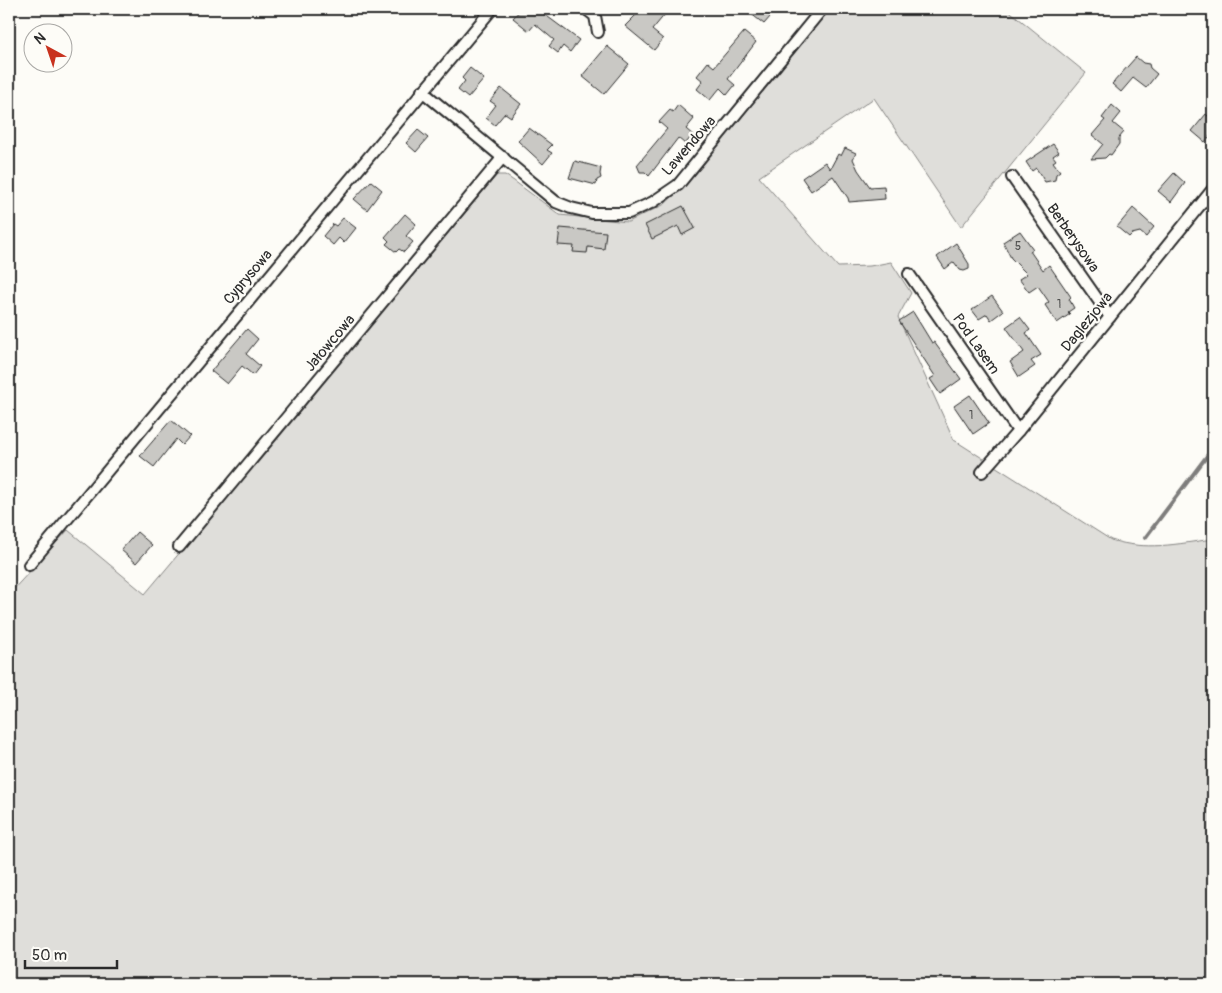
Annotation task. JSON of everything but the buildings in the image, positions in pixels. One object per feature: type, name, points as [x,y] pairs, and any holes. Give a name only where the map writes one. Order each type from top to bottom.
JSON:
[{"type":"street","name":"Cyprysowa","points":[[29,565],[492,9]]},
{"type":"street","points":[[586,9],[595,16],[598,32]]},
{"type":"street","name":"Lawendowa","points":[[422,91],[556,202],[592,213],[629,213],[653,202],[678,185],[822,9]]},
{"type":"street","name":"Jałowcowa","points":[[179,547],[503,157]]},
{"type":"street","name":"Berberysowa","points":[[1012,177],[1110,317]]},
{"type":"street","name":"Daglezjowa","points":[[982,472],[1018,431],[1213,189]]},
{"type":"street","name":"Pod Lasem","points":[[909,274],[1018,431]]},
{"type":"shaded area","points":[[800,9],[1007,9],[1086,73],[961,227],[874,98],[759,177],[838,267],[870,266],[891,262],[911,293],[898,317],[954,440],[1111,540],[1149,546],[1213,539],[1213,984],[9,984],[9,594],[68,530],[145,594],[497,175],[505,175],[560,215],[628,222],[665,204],[694,176],[818,24]]},
{"type":"waterway","points":[[1145,538],[1213,448]]}]
